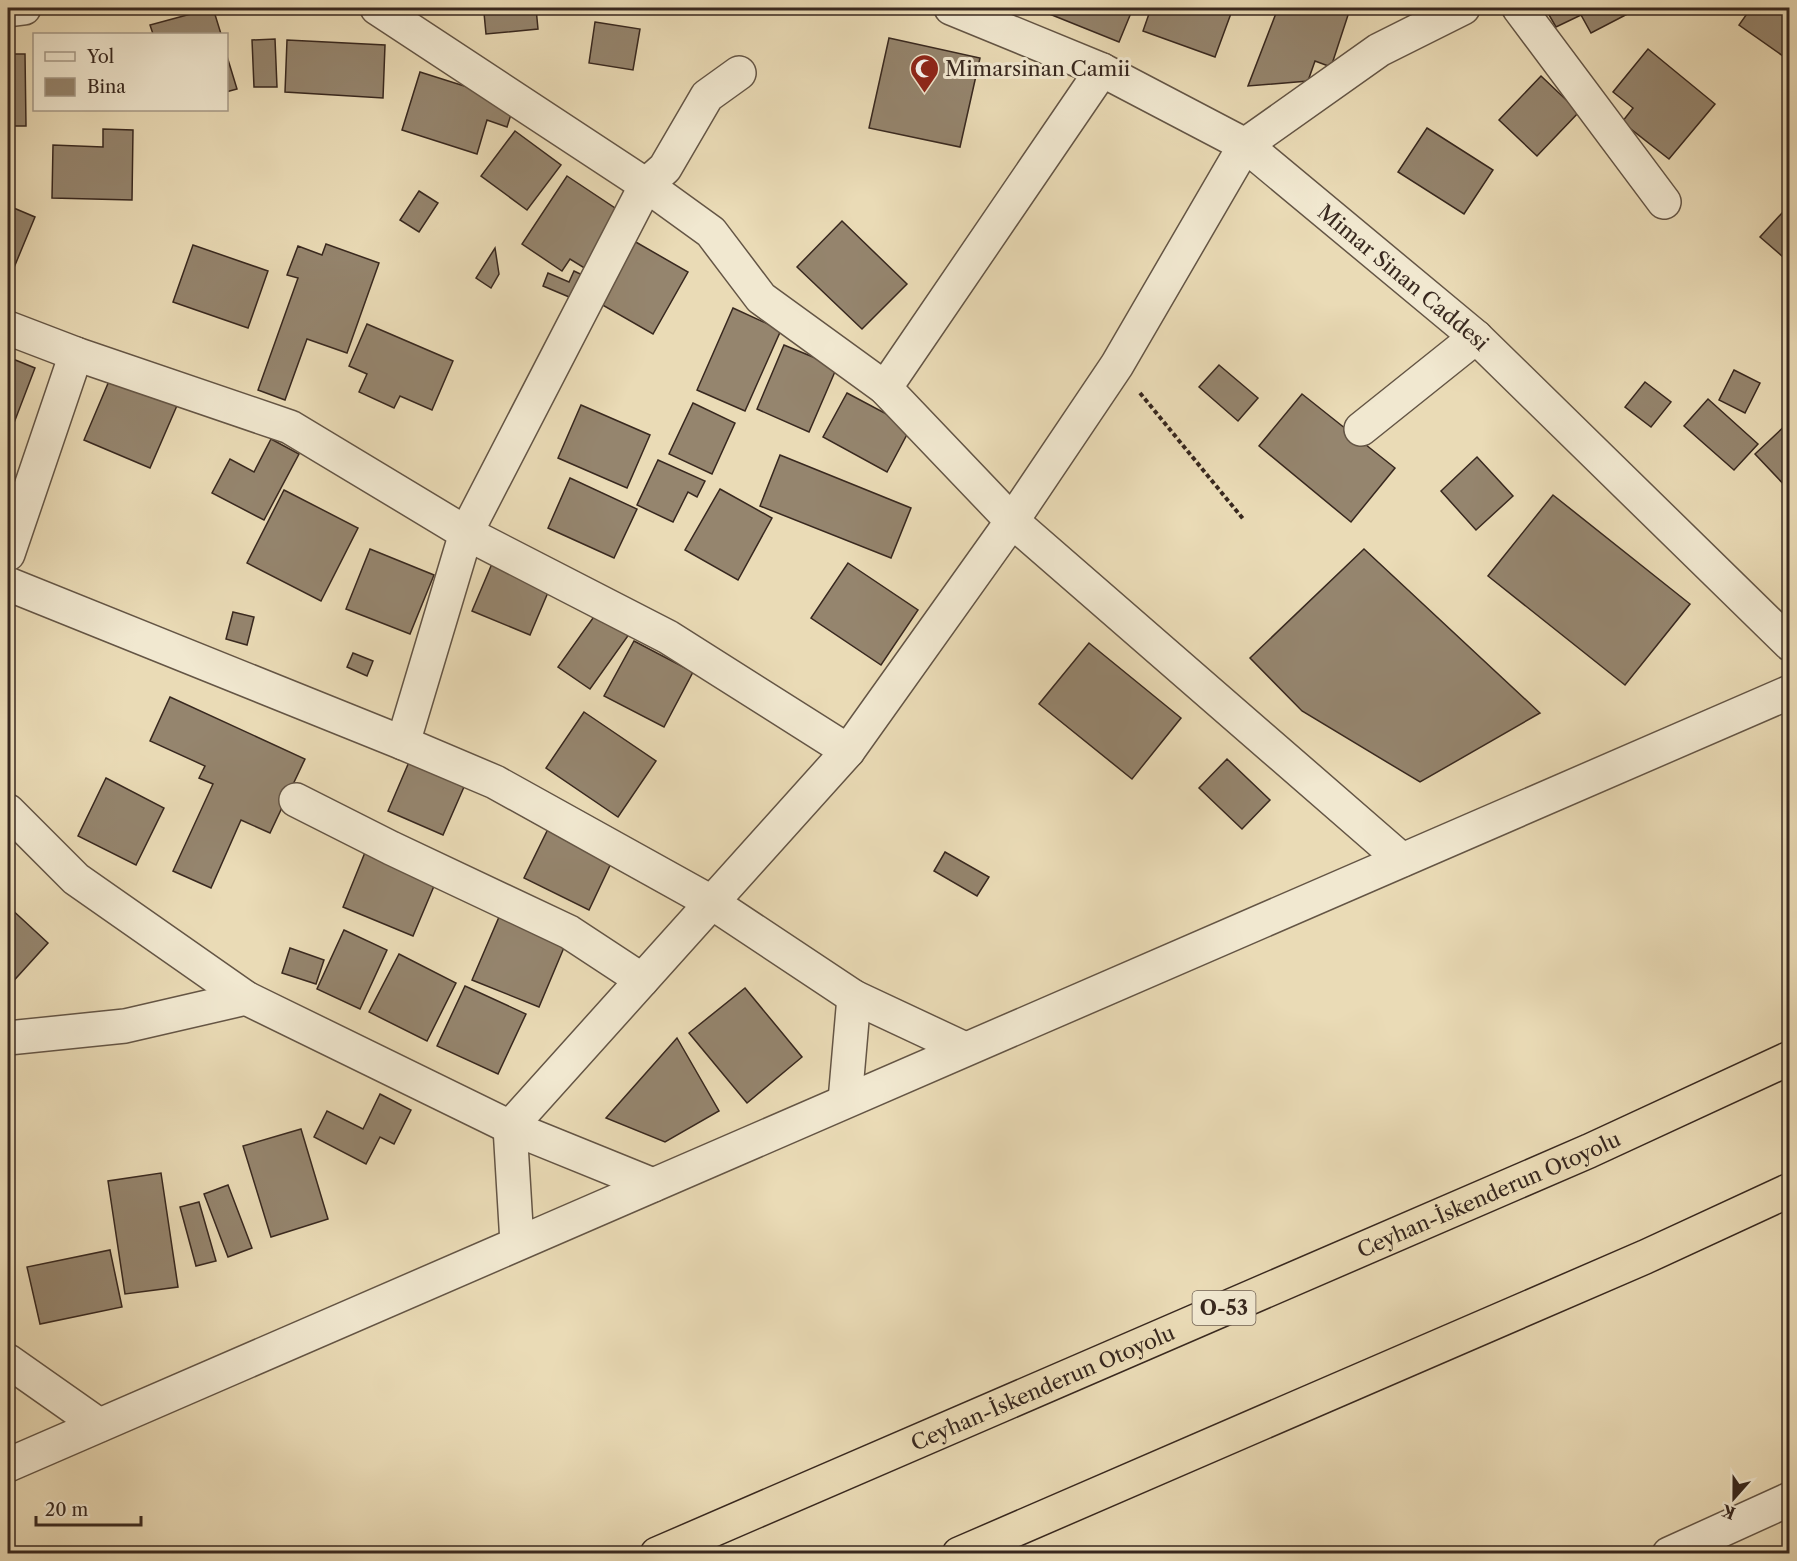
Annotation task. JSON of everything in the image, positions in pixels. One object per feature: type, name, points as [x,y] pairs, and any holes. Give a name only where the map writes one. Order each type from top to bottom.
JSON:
[{"type":"highway","name":"Ceyhan-İskenderun Otoyolu","points":[[657,1554],[1567,1161],[1790,1058]]},
{"type":"highway","points":[[959,1554],[1645,1257],[1790,1190]]},
{"type":"street","points":[[8,10],[24,8]]},
{"type":"street","points":[[377,8],[646,185],[711,232],[761,298],[885,388],[1012,521],[1402,860]]},
{"type":"street","name":"Mimar Sinan Caddesi","points":[[951,8],[1000,17],[1245,145],[1476,337],[1790,644]]},
{"type":"street","points":[[518,1243],[510,1127],[848,751],[1012,521],[1117,365],[1245,145],[1379,50],[1463,8]]},
{"type":"street","points":[[1519,8],[1664,202]]},
{"type":"street","points":[[885,388],[1102,70]]},
{"type":"street","points":[[403,743],[466,533],[646,185],[664,168],[707,96],[739,73]]},
{"type":"street","points":[[8,328],[76,354],[290,427],[466,533],[668,637],[848,751]]},
{"type":"street","points":[[1360,429],[1476,337]]},
{"type":"street","points":[[8,554],[76,354]]},
{"type":"street","points":[[8,584],[495,782],[711,902],[854,998],[965,1049]]},
{"type":"street","points":[[8,1465],[1790,692]]},
{"type":"street","points":[[296,800],[391,848],[569,932],[642,980]]},
{"type":"street","points":[[8,811],[76,879],[246,998],[510,1127],[653,1185]]},
{"type":"street","points":[[8,1038],[125,1026],[246,998]]},
{"type":"street","points":[[845,1101],[854,998]]},
{"type":"street","points":[[8,1361],[99,1425]]},
{"type":"street","points":[[1669,1554],[1790,1498]]},
{"type":"path","points":[[1117,365],[1244,520]]},
{"type":"building","points":[[213,8],[221,33],[153,33],[150,25]]},
{"type":"building","points":[[505,8],[536,8],[538,29],[486,34],[484,13],[505,11]]},
{"type":"building","points":[[1043,8],[1133,8],[1119,42],[1042,11]]},
{"type":"building","points":[[1151,8],[1233,8],[1215,57],[1143,31]]},
{"type":"building","points":[[1278,8],[1350,9],[1331,67],[1315,61],[1308,81],[1248,86]]},
{"type":"building","points":[[1545,8],[1639,8],[1591,33],[1581,15],[1556,27]]},
{"type":"building","points":[[1751,8],[1790,8],[1790,61],[1739,25]]},
{"type":"building","points":[[595,22],[640,29],[633,70],[589,63]]},
{"type":"building","name":"Mimarsinan Camii","points":[[889,38],[980,58],[960,147],[869,128]]},
{"type":"building","points":[[275,39],[277,87],[254,87],[252,40]]},
{"type":"building","points":[[287,40],[385,45],[383,98],[285,92]]},
{"type":"building","points":[[1648,49],[1715,104],[1669,159],[1622,122],[1633,108],[1613,92]]},
{"type":"building","points":[[8,54],[25,54],[26,126],[8,126]]},
{"type":"building","points":[[228,60],[237,89],[228,91]]},
{"type":"building","points":[[420,72],[515,102],[507,127],[487,120],[477,154],[402,130]]},
{"type":"building","points":[[1541,76],[1579,112],[1537,156],[1499,120]]},
{"type":"building","points":[[1427,128],[1493,170],[1464,214],[1398,172]]},
{"type":"building","points":[[103,129],[133,130],[132,200],[52,198],[53,145],[103,147]]},
{"type":"building","points":[[515,131],[561,165],[527,210],[481,176]]},
{"type":"building","points":[[567,176],[624,214],[586,269],[570,259],[562,271],[522,244]]},
{"type":"building","points":[[419,191],[438,203],[419,232],[400,220]]},
{"type":"building","points":[[9,206],[35,217],[8,282],[8,208]]},
{"type":"building","points":[[1782,213],[1790,220],[1790,263],[1760,237]]},
{"type":"building","points":[[842,221],[907,284],[862,329],[797,267]]},
{"type":"building","points":[[634,241],[688,272],[653,334],[599,303]]},
{"type":"building","points":[[326,244],[379,263],[347,353],[307,339],[285,400],[258,390],[298,278],[287,275],[298,246],[322,255]]},
{"type":"building","points":[[193,245],[268,271],[248,328],[173,302]]},
{"type":"building","points":[[495,248],[499,274],[491,288],[476,278]]},
{"type":"building","points":[[574,271],[591,279],[581,302],[543,286],[548,273],[569,282]]},
{"type":"building","points":[[733,308],[781,330],[745,411],[697,390]]},
{"type":"building","points":[[367,324],[453,361],[432,410],[400,396],[394,408],[359,392],[367,374],[349,366]]},
{"type":"building","points":[[784,345],[837,367],[809,432],[757,409]]},
{"type":"building","points":[[8,357],[35,368],[9,436],[8,435]]},
{"type":"building","points":[[1219,365],[1258,398],[1238,421],[1199,387]]},
{"type":"building","points":[[1734,370],[1760,383],[1745,413],[1719,400]]},
{"type":"building","points":[[112,374],[179,401],[150,468],[84,440]]},
{"type":"building","points":[[1645,382],[1671,402],[1651,427],[1625,407]]},
{"type":"building","points":[[847,393],[911,427],[887,472],[823,437]]},
{"type":"building","points":[[1302,394],[1395,468],[1351,522],[1259,446]]},
{"type":"building","points":[[1708,399],[1758,444],[1734,470],[1684,426]]},
{"type":"building","points":[[693,403],[735,423],[712,474],[669,454]]},
{"type":"building","points":[[581,405],[650,435],[627,488],[558,458]]},
{"type":"building","points":[[1790,421],[1790,491],[1755,454]]},
{"type":"building","points":[[271,439],[299,454],[264,520],[212,493],[230,459],[254,472]]},
{"type":"building","points":[[780,455],[911,508],[891,558],[760,506]]},
{"type":"building","points":[[1477,457],[1513,496],[1476,530],[1441,491]]},
{"type":"building","points":[[658,460],[705,481],[697,497],[688,492],[673,522],[637,505]]},
{"type":"building","points":[[570,478],[637,509],[614,558],[548,528]]},
{"type":"building","points":[[720,489],[772,518],[738,580],[685,550]]},
{"type":"building","points":[[284,490],[358,528],[321,601],[247,563]]},
{"type":"building","points":[[1553,495],[1690,604],[1625,685],[1488,576]]},
{"type":"building","points":[[370,549],[434,575],[410,634],[346,609]]},
{"type":"building","points":[[1364,549],[1540,713],[1420,782],[1302,711],[1250,658]]},
{"type":"building","points":[[494,559],[552,583],[530,635],[472,611]]},
{"type":"building","points":[[848,563],[918,610],[881,665],[811,618]]},
{"type":"building","points":[[598,611],[630,633],[590,689],[558,667]]},
{"type":"building","points":[[233,612],[254,617],[247,645],[226,639]]},
{"type":"building","points":[[634,641],[693,672],[664,727],[604,696]]},
{"type":"building","points":[[1089,643],[1181,718],[1132,779],[1039,704]]},
{"type":"building","points":[[353,653],[373,661],[367,676],[347,667]]},
{"type":"building","points":[[170,697],[305,759],[270,833],[241,820],[211,888],[173,871],[213,784],[199,778],[205,766],[150,741]]},
{"type":"building","points":[[584,712],[656,761],[618,817],[546,768]]},
{"type":"building","points":[[1227,759],[1270,800],[1242,829],[1199,788]]},
{"type":"building","points":[[409,762],[464,787],[443,835],[388,811]]},
{"type":"building","points":[[106,778],[164,808],[136,865],[78,836]]},
{"type":"building","points":[[549,827],[613,859],[589,910],[524,878]]},
{"type":"building","points":[[366,850],[437,879],[413,936],[343,907]]},
{"type":"building","points":[[945,852],[989,877],[977,896],[934,871]]},
{"type":"building","points":[[8,906],[48,943],[8,987]]},
{"type":"building","points":[[502,910],[568,938],[539,1007],[472,980]]},
{"type":"building","points":[[344,930],[387,950],[360,1009],[317,989]]},
{"type":"building","points":[[290,948],[324,960],[316,984],[282,973]]},
{"type":"building","points":[[399,954],[456,983],[427,1041],[369,1012]]},
{"type":"building","points":[[465,986],[526,1014],[498,1074],[437,1046]]},
{"type":"building","points":[[745,988],[802,1057],[747,1103],[689,1033]]},
{"type":"building","points":[[677,1038],[719,1111],[665,1142],[606,1118]]},
{"type":"building","points":[[380,1094],[411,1110],[394,1144],[380,1137],[366,1164],[314,1137],[327,1111],[363,1129]]},
{"type":"building","points":[[301,1129],[328,1219],[271,1237],[243,1146]]},
{"type":"building","points":[[161,1173],[178,1287],[125,1294],[108,1181]]},
{"type":"building","points":[[228,1185],[252,1248],[228,1257],[204,1194]]},
{"type":"building","points":[[199,1202],[216,1261],[196,1266],[180,1207]]},
{"type":"building","points":[[110,1250],[122,1307],[40,1324],[27,1267]]},
{"type":"place","name":"Mimarsinan Camii","points":[[924,94]]}]
